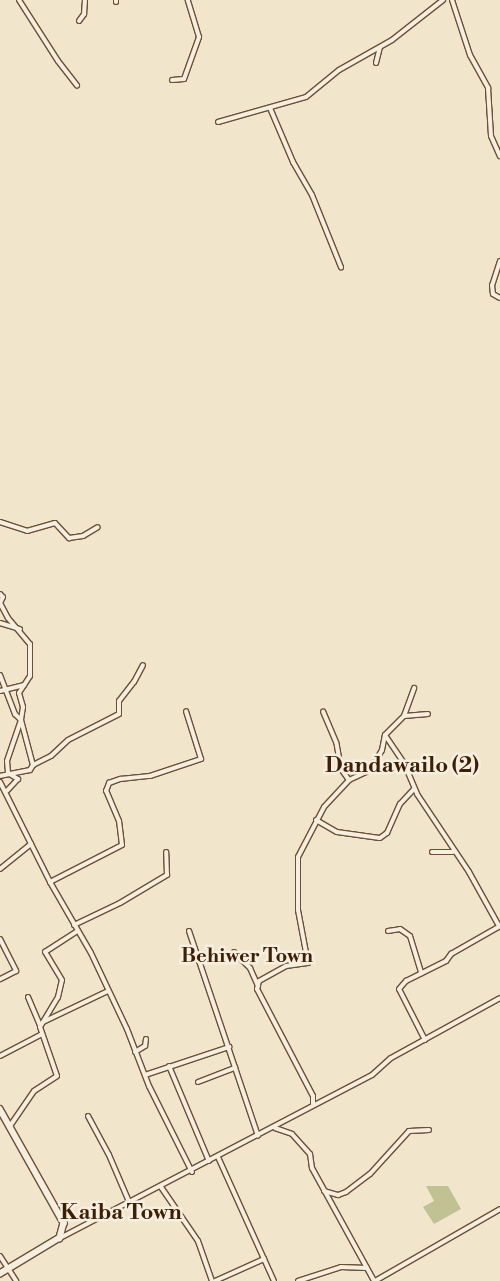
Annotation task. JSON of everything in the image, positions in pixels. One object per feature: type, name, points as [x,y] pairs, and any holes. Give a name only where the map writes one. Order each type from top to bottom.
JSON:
[{"type":"main road","points":[[0,1109],[64,1223],[60,1238],[0,1274]]},
{"type":"street","points":[[19,0],[60,64],[77,85]]},
{"type":"street","points":[[79,21],[84,14],[85,0]]},
{"type":"street","points":[[172,80],[184,79],[199,37],[188,0]]},
{"type":"street","points":[[218,122],[306,97],[338,70],[380,47],[443,0]]},
{"type":"street","points":[[452,0],[470,55],[488,88],[490,136],[500,156]]},
{"type":"street","points":[[376,63],[380,47]]},
{"type":"street","points":[[270,108],[293,162],[312,195],[341,267]]},
{"type":"street","points":[[500,261],[492,285],[493,294],[500,298]]},
{"type":"street","points":[[0,522],[27,531],[55,523],[69,538],[82,536],[98,527]]},
{"type":"street","points":[[1,596],[0,603],[8,618],[20,629],[30,644],[30,676],[20,693],[23,707],[21,720],[7,761],[8,773]]},
{"type":"street","points":[[0,623],[20,629]]},
{"type":"street","points":[[0,776],[30,770],[33,765],[51,756],[68,740],[119,714],[119,701],[134,682],[142,665]]},
{"type":"street","points":[[0,675],[7,687],[15,714],[21,720],[33,765]]},
{"type":"street","points":[[0,691],[7,687],[24,685]]},
{"type":"street","points":[[258,986],[259,981],[286,966],[308,963],[298,910],[296,872],[298,857],[316,820],[350,780],[366,772],[375,762],[385,735],[404,716],[414,688]]},
{"type":"street","points":[[50,882],[122,845],[119,821],[106,791],[109,783],[120,779],[150,776],[201,758],[186,711]]},
{"type":"street","points":[[323,712],[336,742],[341,769],[350,780]]},
{"type":"street","points":[[404,716],[428,714]]},
{"type":"street","points":[[385,735],[404,762],[414,789],[453,852],[469,872],[500,926],[402,985],[399,993],[425,1040]]},
{"type":"street","points":[[7,792],[18,779],[8,773]]},
{"type":"street","points":[[0,782],[7,792],[50,882],[108,992],[145,1075],[192,1172]]},
{"type":"street","points":[[316,820],[337,832],[380,838],[386,833],[400,804],[414,789]]},
{"type":"street","points":[[0,869],[31,844]]},
{"type":"street","points":[[74,925],[120,903],[167,875],[166,852]]},
{"type":"street","points":[[432,852],[453,852]]},
{"type":"street","points":[[388,931],[400,929],[410,936],[421,973]]},
{"type":"street","points":[[42,1024],[58,997],[62,980],[45,951],[77,931]]},
{"type":"street","points":[[189,931],[258,1136]]},
{"type":"street","points":[[0,939],[16,971],[0,979]]},
{"type":"street","points":[[234,952],[250,968],[263,1002],[313,1096],[313,1104]]},
{"type":"street","points":[[42,1024],[108,992]]},
{"type":"street","points":[[10,1126],[34,1091],[57,1076],[42,1034],[42,1024],[28,997]]},
{"type":"street","points":[[60,1238],[130,1204],[275,1128],[313,1104],[372,1075],[391,1058],[425,1040],[445,1026],[500,998]]},
{"type":"street","points":[[0,1056],[42,1034]]},
{"type":"street","points":[[135,1052],[145,1046],[146,1039]]},
{"type":"street","points":[[145,1075],[229,1047]]},
{"type":"street","points":[[169,1066],[209,1161]]},
{"type":"street","points":[[198,1082],[235,1068]]},
{"type":"street","points":[[88,1116],[110,1155],[130,1204]]},
{"type":"street","points":[[275,1128],[292,1134],[310,1154],[312,1168],[374,1281],[500,1209]]},
{"type":"street","points":[[324,1191],[338,1195],[346,1192],[370,1174],[409,1131],[429,1130]]},
{"type":"street","points":[[218,1157],[274,1281]]},
{"type":"street","points":[[161,1188],[198,1241],[214,1281],[264,1259]]},
{"type":"street","points":[[0,1256],[16,1281]]},
{"type":"street","points":[[298,1281],[341,1267],[366,1268]]},
{"type":"green space","points":[[426,1186],[448,1186],[461,1209],[434,1224],[423,1207],[434,1201]]},
{"type":"district","name":"Dandawailo (2)","points":[[402,766]]},
{"type":"district","name":"Behiwer Town","points":[[247,956]]},
{"type":"district","name":"Kaiba Town","points":[[121,1213]]}]
